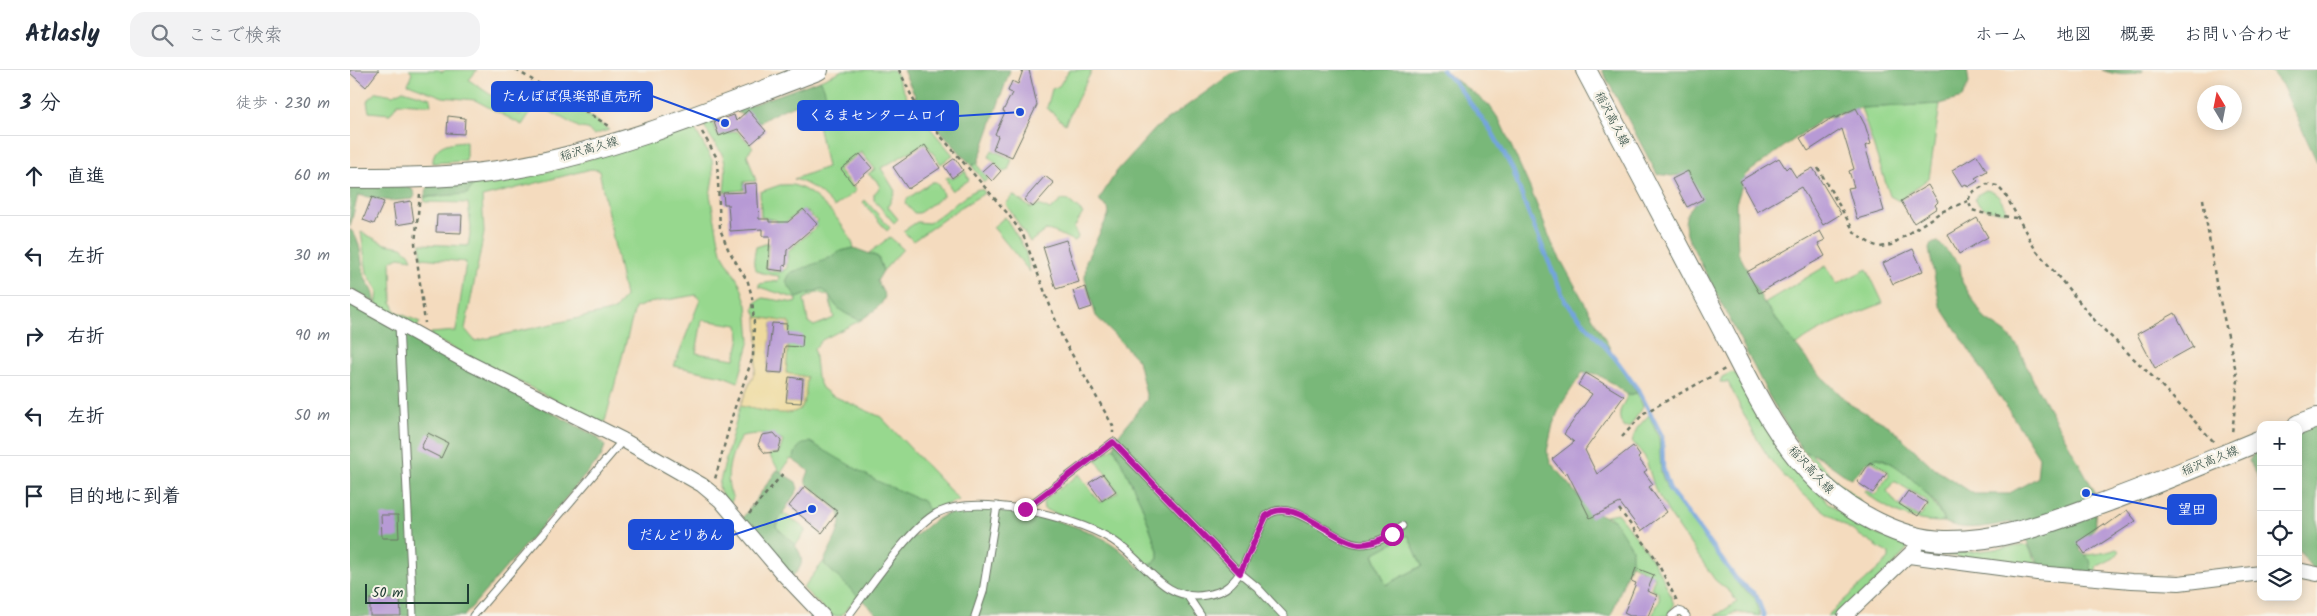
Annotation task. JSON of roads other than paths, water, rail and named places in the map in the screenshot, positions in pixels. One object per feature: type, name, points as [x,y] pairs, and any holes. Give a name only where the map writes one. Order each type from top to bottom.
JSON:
[{"type":"main road","name":"稲沢高久線","points":[[350,178],[421,178],[476,174],[516,168],[573,155],[692,116],[818,70]]},
{"type":"main road","name":"稲沢高久線","points":[[1586,70],[1740,361],[1785,441],[1821,484],[1844,504],[1870,518],[1922,538],[1942,541],[2005,535],[2033,528],[2137,491],[2257,442]]},
{"type":"main road","points":[[2302,424],[2317,418]]},
{"type":"street","points":[[350,297],[420,336],[624,440],[712,492],[782,573],[824,616]]},
{"type":"street","points":[[1845,616],[1909,556],[1922,538]]},
{"type":"street","points":[[1909,556],[2038,573],[2132,581],[2179,583],[2257,573]]},
{"type":"street","points":[[2302,571],[2317,574]]},
{"type":"lane","points":[[399,325],[413,616]]},
{"type":"lane","points":[[473,616],[624,440]]},
{"type":"lane","points":[[1025,509],[1113,442],[1240,573],[1267,596],[1284,616]]},
{"type":"lane","points":[[975,616],[983,592],[996,506]]},
{"type":"lane","points":[[848,616],[909,538],[927,520],[950,508],[996,506],[1025,509],[1061,519],[1110,538],[1131,554],[1164,586],[1179,594],[1198,596],[1220,592],[1231,586],[1240,573],[1266,516],[1272,511],[1284,510],[1296,513],[1349,542],[1361,544],[1375,542],[1402,526]]},
{"type":"lane","points":[[1187,595],[1201,616]]},
{"type":"lane","points":[[1672,616],[1678,611],[1684,614]]},
{"type":"waterway","points":[[1442,70],[1456,84],[1492,132],[1513,170],[1524,202],[1565,301],[1615,358],[1639,391],[1662,436],[1663,469],[1670,490],[1738,581],[1756,595],[1764,616]]},
{"type":"place","name":"くるまセンタームロイ","points":[[1020,112]]},
{"type":"place","name":"たんぽぽ倶楽部直売所","points":[[725,123]]},
{"type":"place","name":"望田","points":[[2086,493]]},
{"type":"place","name":"だんどりあん","points":[[812,509]]}]
